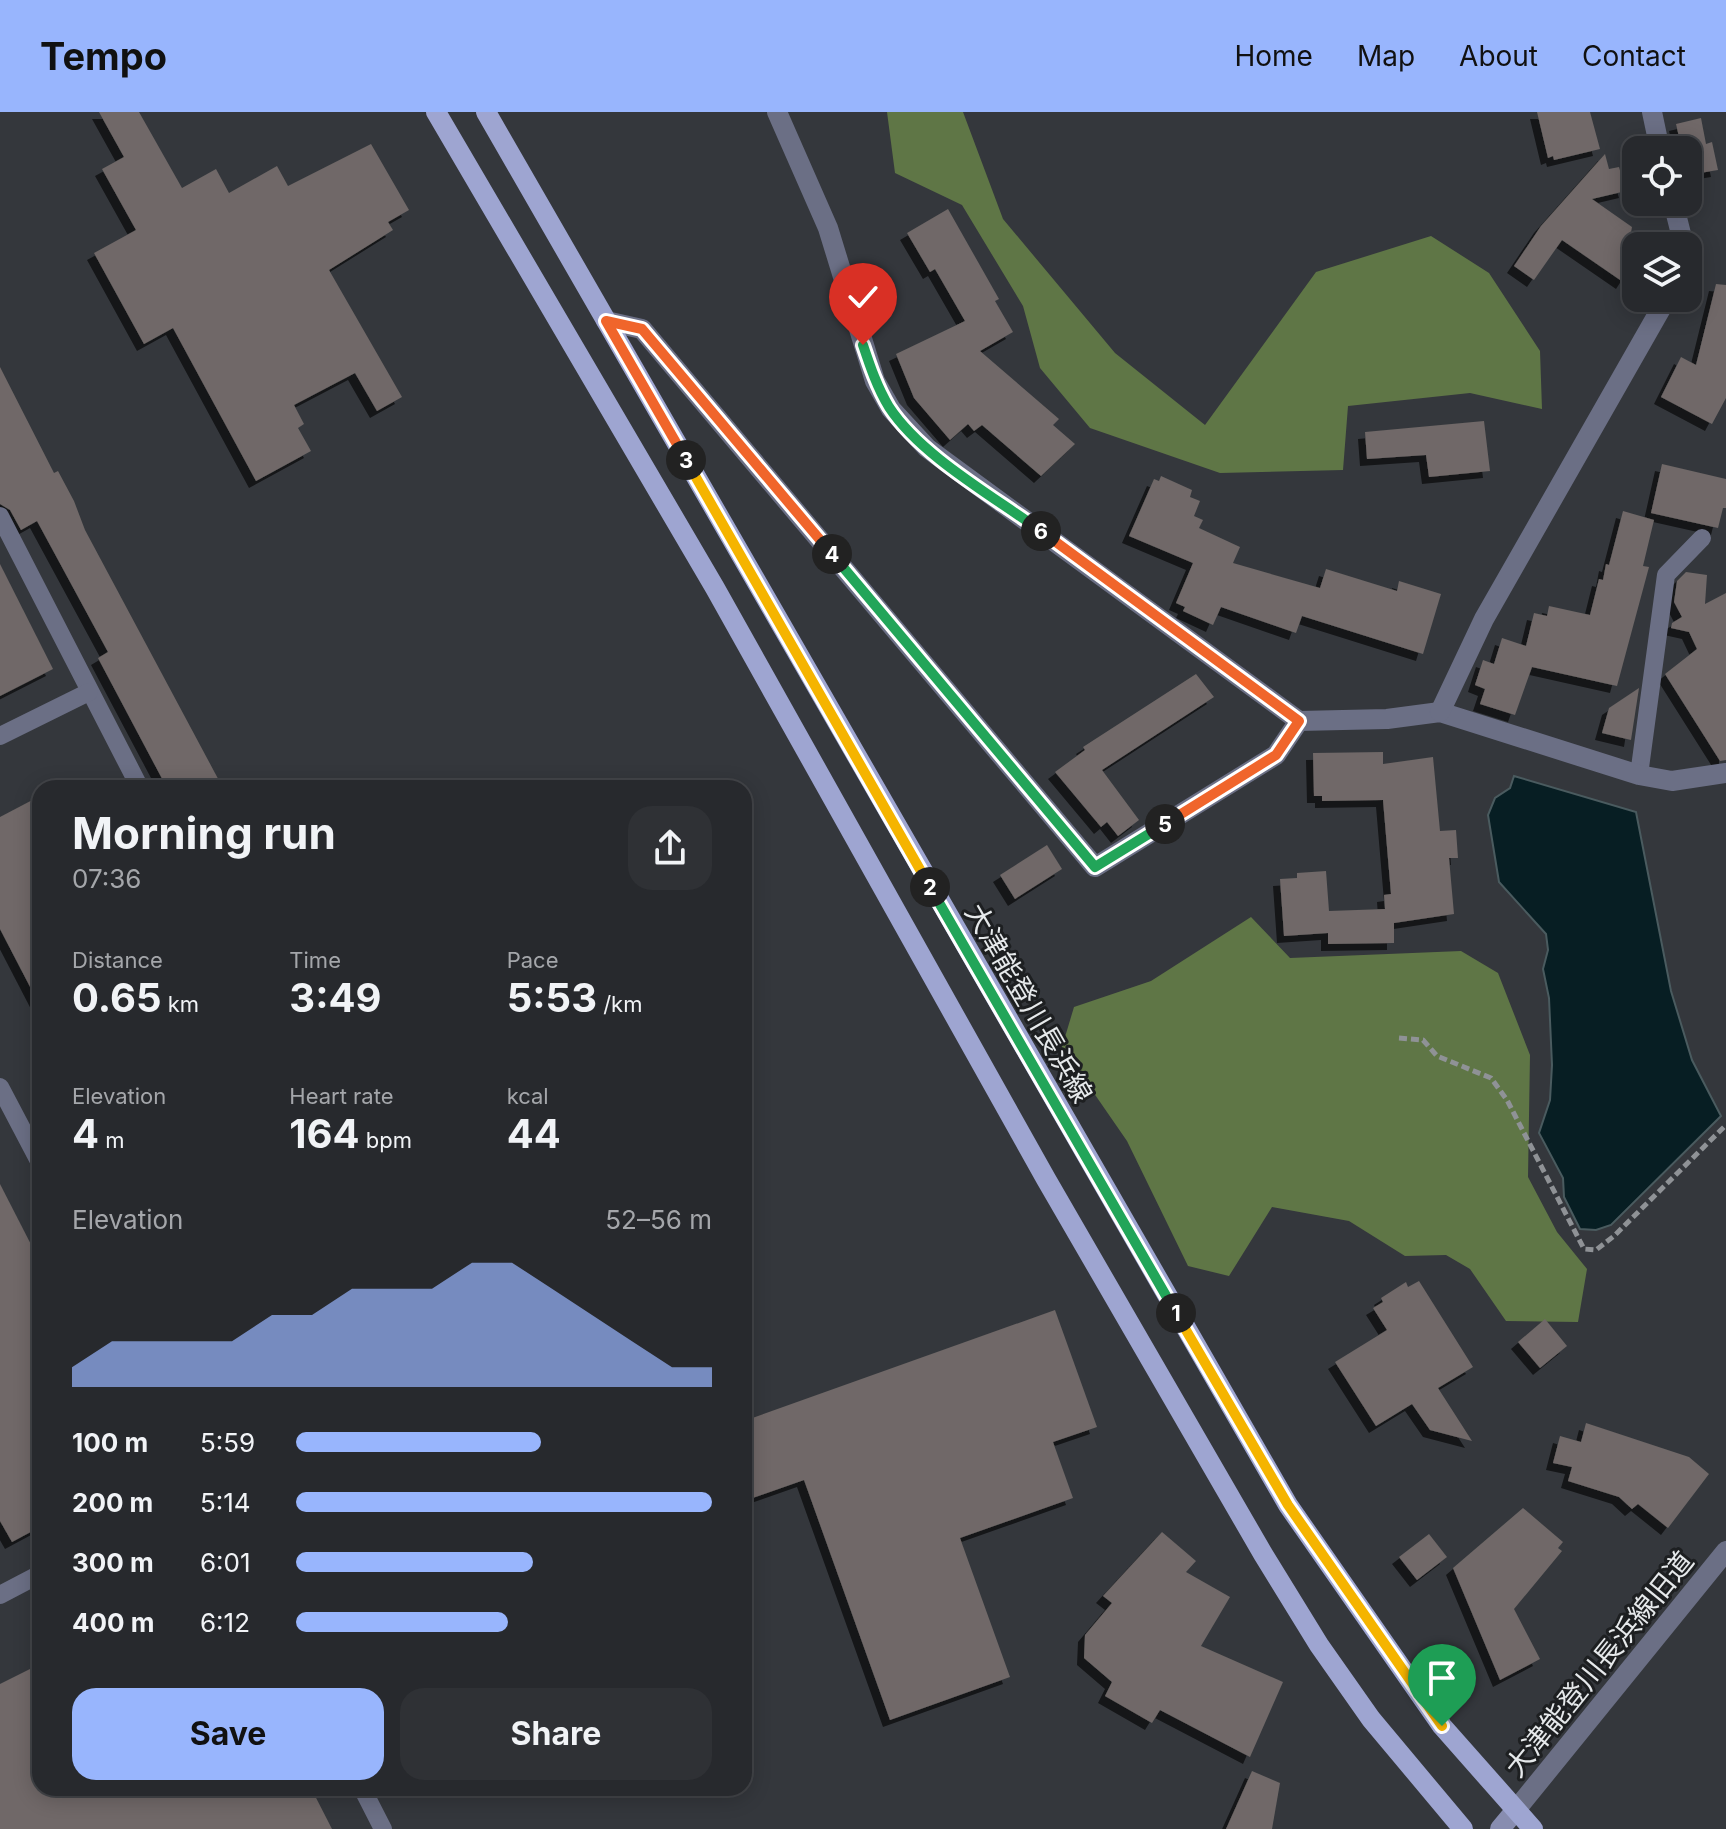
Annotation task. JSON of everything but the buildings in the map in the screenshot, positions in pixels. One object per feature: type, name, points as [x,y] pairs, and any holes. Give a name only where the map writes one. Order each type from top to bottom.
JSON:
[{"type":"main road","points":[[436,112],[715,588],[1046,1179],[1263,1554],[1319,1645],[1371,1719],[1463,1829]]},
{"type":"main road","name":"大津能登川長浜線","points":[[486,112],[1288,1505],[1442,1726],[1533,1829]]},
{"type":"main road","points":[[1500,1829],[1515,1811]]},
{"type":"street","points":[[777,112],[828,228],[875,381],[891,409],[927,448],[1299,721],[1387,719],[1440,712],[1639,775],[1672,781],[1726,773]]},
{"type":"street","points":[[1650,113],[1656,136]]},
{"type":"street","points":[[1440,712],[1484,619],[1552,506],[1659,312]]},
{"type":"street","points":[[606,321],[642,329],[1095,867],[1276,755],[1299,721]]},
{"type":"street","name":"大津能登川長浜線旧道","points":[[1515,1811],[1726,1551]]},
{"type":"lane","points":[[0,516],[136,780]]},
{"type":"lane","points":[[1639,775],[1666,575],[1702,538]]},
{"type":"lane","points":[[0,736],[89,692]]},
{"type":"lane","points":[[0,1087],[32,1148]]},
{"type":"lane","points":[[0,1595],[32,1578]]},
{"type":"lane","points":[[366,1796],[383,1829]]},
{"type":"path","points":[[1399,1038],[1423,1040],[1437,1056],[1491,1078],[1507,1100],[1584,1249],[1596,1250],[1614,1236],[1726,1125]]},
{"type":"green space","points":[[887,112],[963,112],[1003,219],[1115,353],[1205,425],[1316,272],[1431,236],[1489,273],[1540,351],[1542,409],[1470,393],[1348,406],[1343,470],[1220,473],[1090,428],[1040,368],[1023,306],[962,205],[895,173]]},
{"type":"green space","points":[[1251,917],[1290,958],[1461,951],[1498,973],[1530,1055],[1528,1177],[1557,1232],[1587,1269],[1578,1322],[1506,1321],[1470,1269],[1446,1255],[1405,1256],[1349,1221],[1272,1207],[1229,1276],[1188,1266],[1127,1141],[1062,1047],[1074,1007],[1151,981]]},
{"type":"water","points":[[1514,776],[1636,812],[1671,991],[1692,1060],[1721,1116],[1611,1225],[1596,1230],[1580,1229],[1564,1197],[1563,1178],[1539,1133],[1550,1100],[1552,1065],[1549,998],[1543,969],[1548,950],[1546,934],[1499,882],[1488,815],[1495,798],[1510,788]]},
{"type":"route","points":[[863,345],[875,381],[891,409],[927,448],[1299,721],[1276,755],[1095,867],[642,329],[606,321],[1236,1418],[1288,1505],[1342,1586],[1442,1726]]}]
